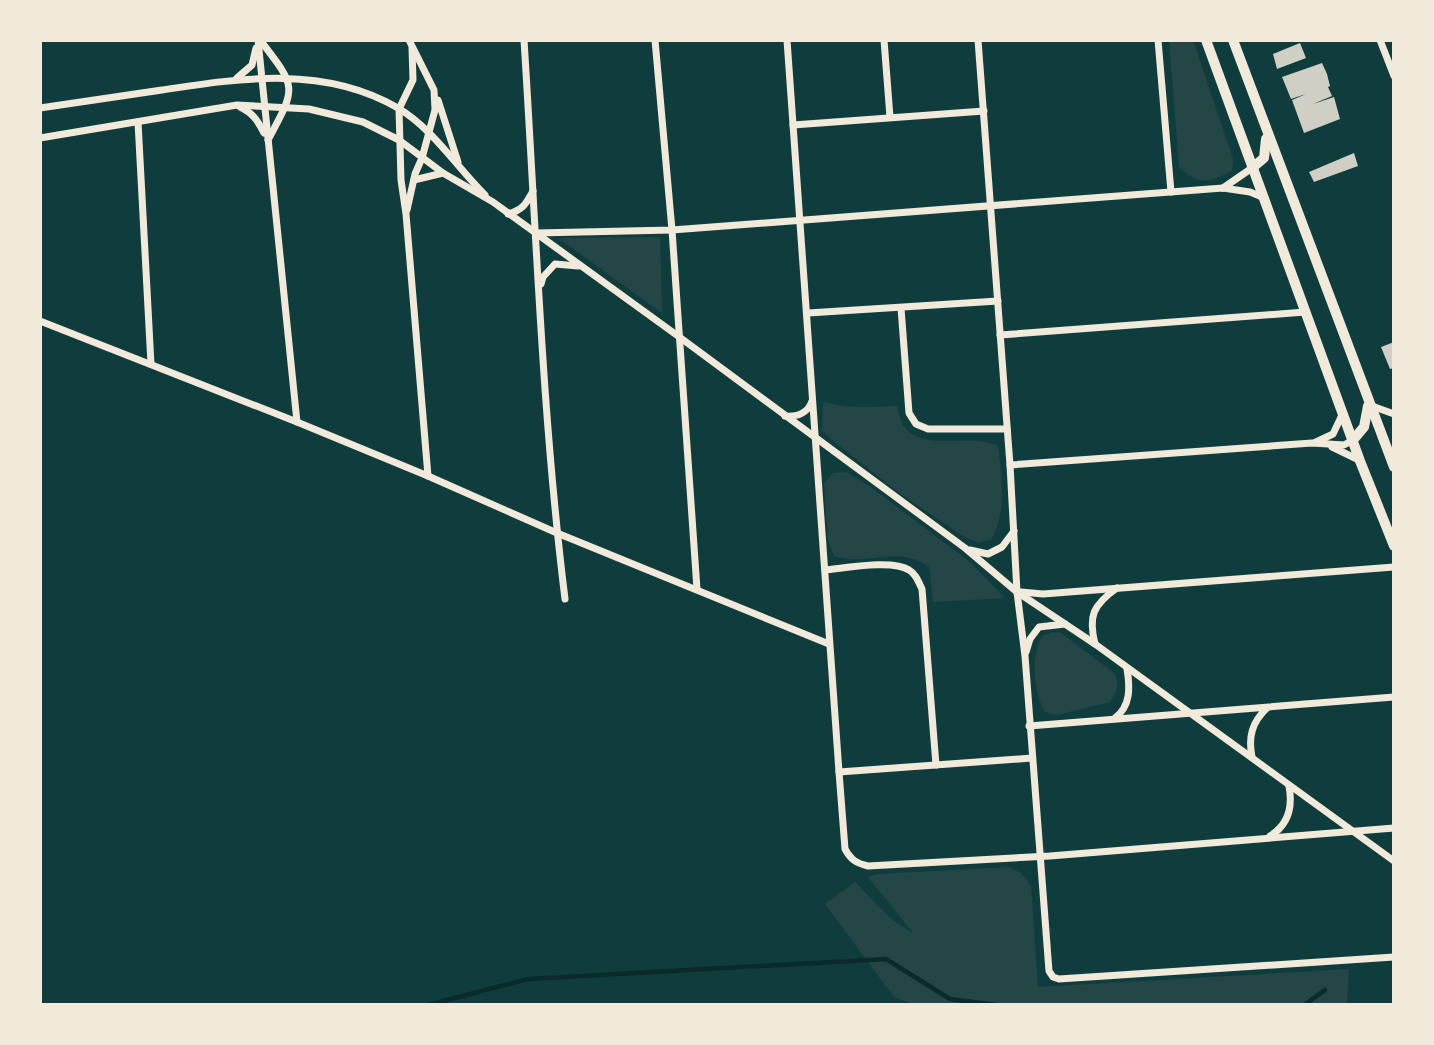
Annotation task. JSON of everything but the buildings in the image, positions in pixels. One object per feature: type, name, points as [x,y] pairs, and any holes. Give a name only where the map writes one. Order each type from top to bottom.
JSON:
[{"type":"main road","points":[[1206,40],[1360,461],[1394,546]]},
{"type":"main road","points":[[1233,40],[1393,466]]},
{"type":"main road","points":[[1252,169],[1264,159],[1265,129]]},
{"type":"main road","points":[[1353,440],[1364,427],[1368,403]]},
{"type":"street","points":[[258,40],[297,422]]},
{"type":"street","points":[[258,40],[287,77],[289,95],[285,108],[267,140]]},
{"type":"street","points":[[237,78],[252,65],[258,40]]},
{"type":"street","points":[[524,40],[539,292],[557,533],[565,599]]},
{"type":"street","points":[[655,40],[672,230],[697,589]]},
{"type":"street","points":[[787,40],[829,644],[845,849],[850,858],[868,866],[1040,857],[1394,828]]},
{"type":"street","points":[[884,40],[890,117]]},
{"type":"street","points":[[978,40],[1017,592],[1025,656],[1049,971],[1053,977],[1059,979],[1394,957]]},
{"type":"street","points":[[1158,40],[1171,192]]},
{"type":"street","points":[[1380,40],[1394,76]]},
{"type":"street","points":[[411,44],[434,90],[460,166]]},
{"type":"street","points":[[411,44],[413,80],[399,109],[401,180],[428,476]]},
{"type":"street","points":[[40,108],[237,78],[287,77],[353,89],[399,109],[429,133],[493,202]]},
{"type":"street","points":[[406,214],[435,110],[434,90]]},
{"type":"street","points":[[237,105],[249,111],[258,121],[267,140]]},
{"type":"street","points":[[40,138],[237,105],[309,109],[363,122],[400,140],[443,173],[493,202],[678,336],[965,548],[1017,592],[1095,644],[1394,860]]},
{"type":"street","points":[[793,125],[984,111]]},
{"type":"street","points":[[138,122],[151,364]]},
{"type":"street","points":[[1223,188],[1252,169]]},
{"type":"street","points":[[414,180],[443,173]]},
{"type":"street","points":[[535,233],[672,230],[1223,188],[1250,192],[1262,197]]},
{"type":"street","points":[[508,214],[525,206],[533,191]]},
{"type":"street","points":[[539,292],[543,276],[555,264],[581,266]]},
{"type":"street","points":[[808,313],[998,301]]},
{"type":"street","points":[[901,308],[909,413],[916,424],[928,429],[1007,429]]},
{"type":"street","points":[[1000,335],[1305,312]]},
{"type":"street","points":[[40,321],[297,422],[557,533],[829,644]]},
{"type":"street","points":[[785,416],[802,414],[810,408],[812,401]]},
{"type":"street","points":[[1368,403],[1379,410],[1394,414]]},
{"type":"street","points":[[1312,443],[1333,434],[1343,413]]},
{"type":"street","points":[[1010,465],[1312,443],[1344,445],[1353,440]]},
{"type":"street","points":[[1328,445],[1360,461]]},
{"type":"street","points":[[965,548],[988,554],[1002,547],[1014,530]]},
{"type":"street","points":[[825,570],[893,565],[907,568],[915,574],[922,589],[936,765]]},
{"type":"street","points":[[1017,592],[1043,594],[1394,567]]},
{"type":"street","points":[[1095,644],[1091,622],[1094,611],[1099,603],[1118,588]]},
{"type":"street","points":[[1025,656],[1030,639],[1039,627],[1065,624]]},
{"type":"street","points":[[1113,719],[1124,710],[1128,698],[1130,684],[1126,668]]},
{"type":"street","points":[[1029,726],[1394,697]]},
{"type":"street","points":[[1252,758],[1250,745],[1254,723],[1267,707]]},
{"type":"street","points":[[839,772],[1032,758]]},
{"type":"street","points":[[1268,837],[1283,826],[1291,803],[1289,786]]},
{"type":"shaded area","points":[[1169,40],[1193,40],[1233,159],[1232,171],[1210,180],[1198,180],[1179,167]]},
{"type":"shaded area","points":[[660,237],[662,313],[558,238]]},
{"type":"shaded area","points":[[823,402],[850,407],[897,406],[904,427],[913,435],[936,441],[987,442],[998,446],[1002,482],[1001,506],[991,540],[978,543],[963,536],[902,495],[832,440],[822,430]]},
{"type":"shaded area","points":[[846,472],[868,485],[970,562],[1005,598],[933,602],[929,567],[917,560],[894,556],[846,559],[834,556],[828,541],[824,483],[833,473]]},
{"type":"shaded area","points":[[1053,632],[1061,633],[1114,673],[1117,688],[1110,702],[1057,715],[1045,712],[1036,684],[1036,654],[1042,636]]},
{"type":"shaded area","points":[[1008,867],[1021,873],[1031,886],[1038,987],[1349,969],[1347,1005],[915,1005],[894,997],[825,904],[855,882],[891,919],[914,934],[868,877],[878,874]]},
{"type":"waterway","points":[[428,1005],[528,979],[886,959],[950,999],[997,1005]]},
{"type":"waterway","points":[[1304,1005],[1325,990]]}]
